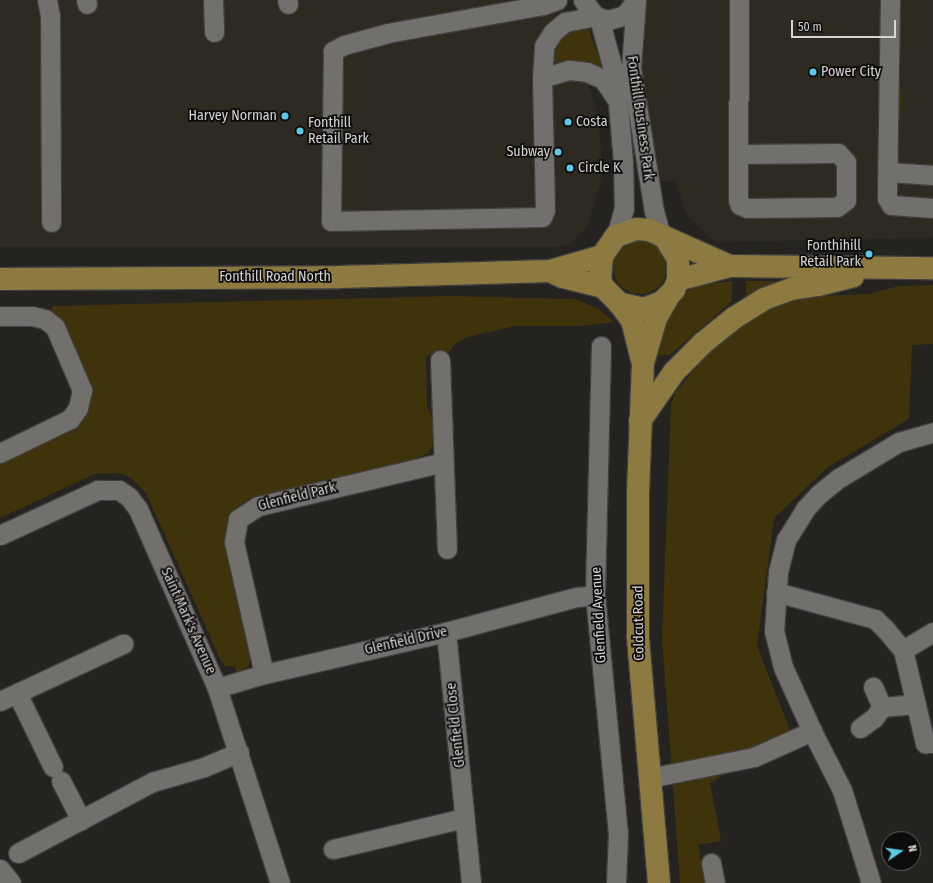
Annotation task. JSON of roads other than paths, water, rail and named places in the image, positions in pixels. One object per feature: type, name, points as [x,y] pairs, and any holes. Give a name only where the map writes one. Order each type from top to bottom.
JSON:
[{"type":"main road","points":[[642,363],[632,320],[604,287],[600,279],[602,256],[616,236],[636,229],[649,230],[730,266]]},
{"type":"main road","points":[[642,363],[656,318],[673,288],[678,259],[663,237]]},
{"type":"main road","name":"Fonthill Road North","points":[[0,279],[347,276],[550,271],[602,256]]},
{"type":"main road","points":[[619,303],[644,309],[656,305],[673,288],[730,266],[933,268]]},
{"type":"main road","points":[[640,421],[674,372],[703,343],[734,318],[764,299],[792,288],[818,285],[880,268]]},
{"type":"main road","name":"Fonthill Road North","points":[[550,271],[563,278],[604,287]]},
{"type":"main road","name":"Coldcut Road","points":[[642,363],[638,636],[659,883]]},
{"type":"street","points":[[47,0],[50,16],[51,222]]},
{"type":"street","points":[[213,0],[214,32]]},
{"type":"street","points":[[558,0],[543,5],[388,33],[344,45],[332,51],[331,221],[542,217],[544,210],[542,78],[544,46],[553,32],[565,22],[597,17]]},
{"type":"street","name":"Fonthill Business Park","points":[[583,0],[597,17],[616,80],[616,98],[625,183],[624,208],[616,236]]},
{"type":"street","name":"Fonthill Business Park","points":[[597,17],[608,20],[621,17],[632,8],[636,0]]},
{"type":"street","name":"Fonthill Business Park","points":[[636,0],[631,68],[654,211],[663,237]]},
{"type":"street","points":[[738,154],[838,153],[846,162],[846,200],[837,207],[743,207],[738,200],[738,154],[739,0]]},
{"type":"street","points":[[890,0],[887,198],[891,205],[933,208]]},
{"type":"street","points":[[542,78],[569,70],[587,72],[603,79],[616,98]]},
{"type":"street","points":[[888,172],[933,175]]},
{"type":"street","points":[[0,316],[32,316],[45,319],[55,328],[82,390],[78,408],[70,419],[0,453]]},
{"type":"street","name":"Glenfield Avenue","points":[[601,346],[595,595],[618,833],[616,883]]},
{"type":"street","points":[[440,360],[448,549]]},
{"type":"street","points":[[871,883],[842,790],[812,731],[783,667],[774,632],[778,572],[786,540],[805,509],[819,494],[839,478],[898,442],[933,432]]},
{"type":"street","name":"Glenfield Park","points":[[264,674],[234,542],[238,519],[258,506],[444,462]]},
{"type":"street","name":"Saint Mark's Avenue","points":[[0,535],[98,490],[119,490],[129,497],[147,530],[217,688],[240,752],[280,883]]},
{"type":"street","points":[[776,592],[875,619],[903,650],[925,743],[933,743]]},
{"type":"street","name":"Glenfield Drive","points":[[217,688],[264,674],[446,632],[577,597],[595,595]]},
{"type":"street","name":"Glenfield Close","points":[[446,632],[471,883]]},
{"type":"street","points":[[903,650],[933,632]]},
{"type":"street","points":[[81,820],[57,774],[8,697],[122,644]]},
{"type":"street","points":[[873,686],[882,707]]},
{"type":"street","points":[[860,728],[874,718],[882,707],[916,704]]},
{"type":"street","points":[[649,778],[676,774],[754,757],[812,731]]},
{"type":"street","points":[[18,853],[160,778],[204,767],[240,752]]},
{"type":"street","points":[[333,849],[464,818]]},
{"type":"street","points":[[711,863],[714,883]]},
{"type":"street","points":[[0,870],[11,883]]},
{"type":"place","name":"Power City","points":[[813,72]]},
{"type":"place","name":"Harvey Norman","points":[[285,116]]},
{"type":"place","name":"Costa","points":[[568,122]]},
{"type":"place","name":"Fonthill Retail Park","points":[[300,131]]},
{"type":"place","name":"Subway","points":[[558,152]]},
{"type":"place","name":"Circle K","points":[[570,168]]},
{"type":"place","name":"Fonthihill Retail Park","points":[[869,254]]}]
